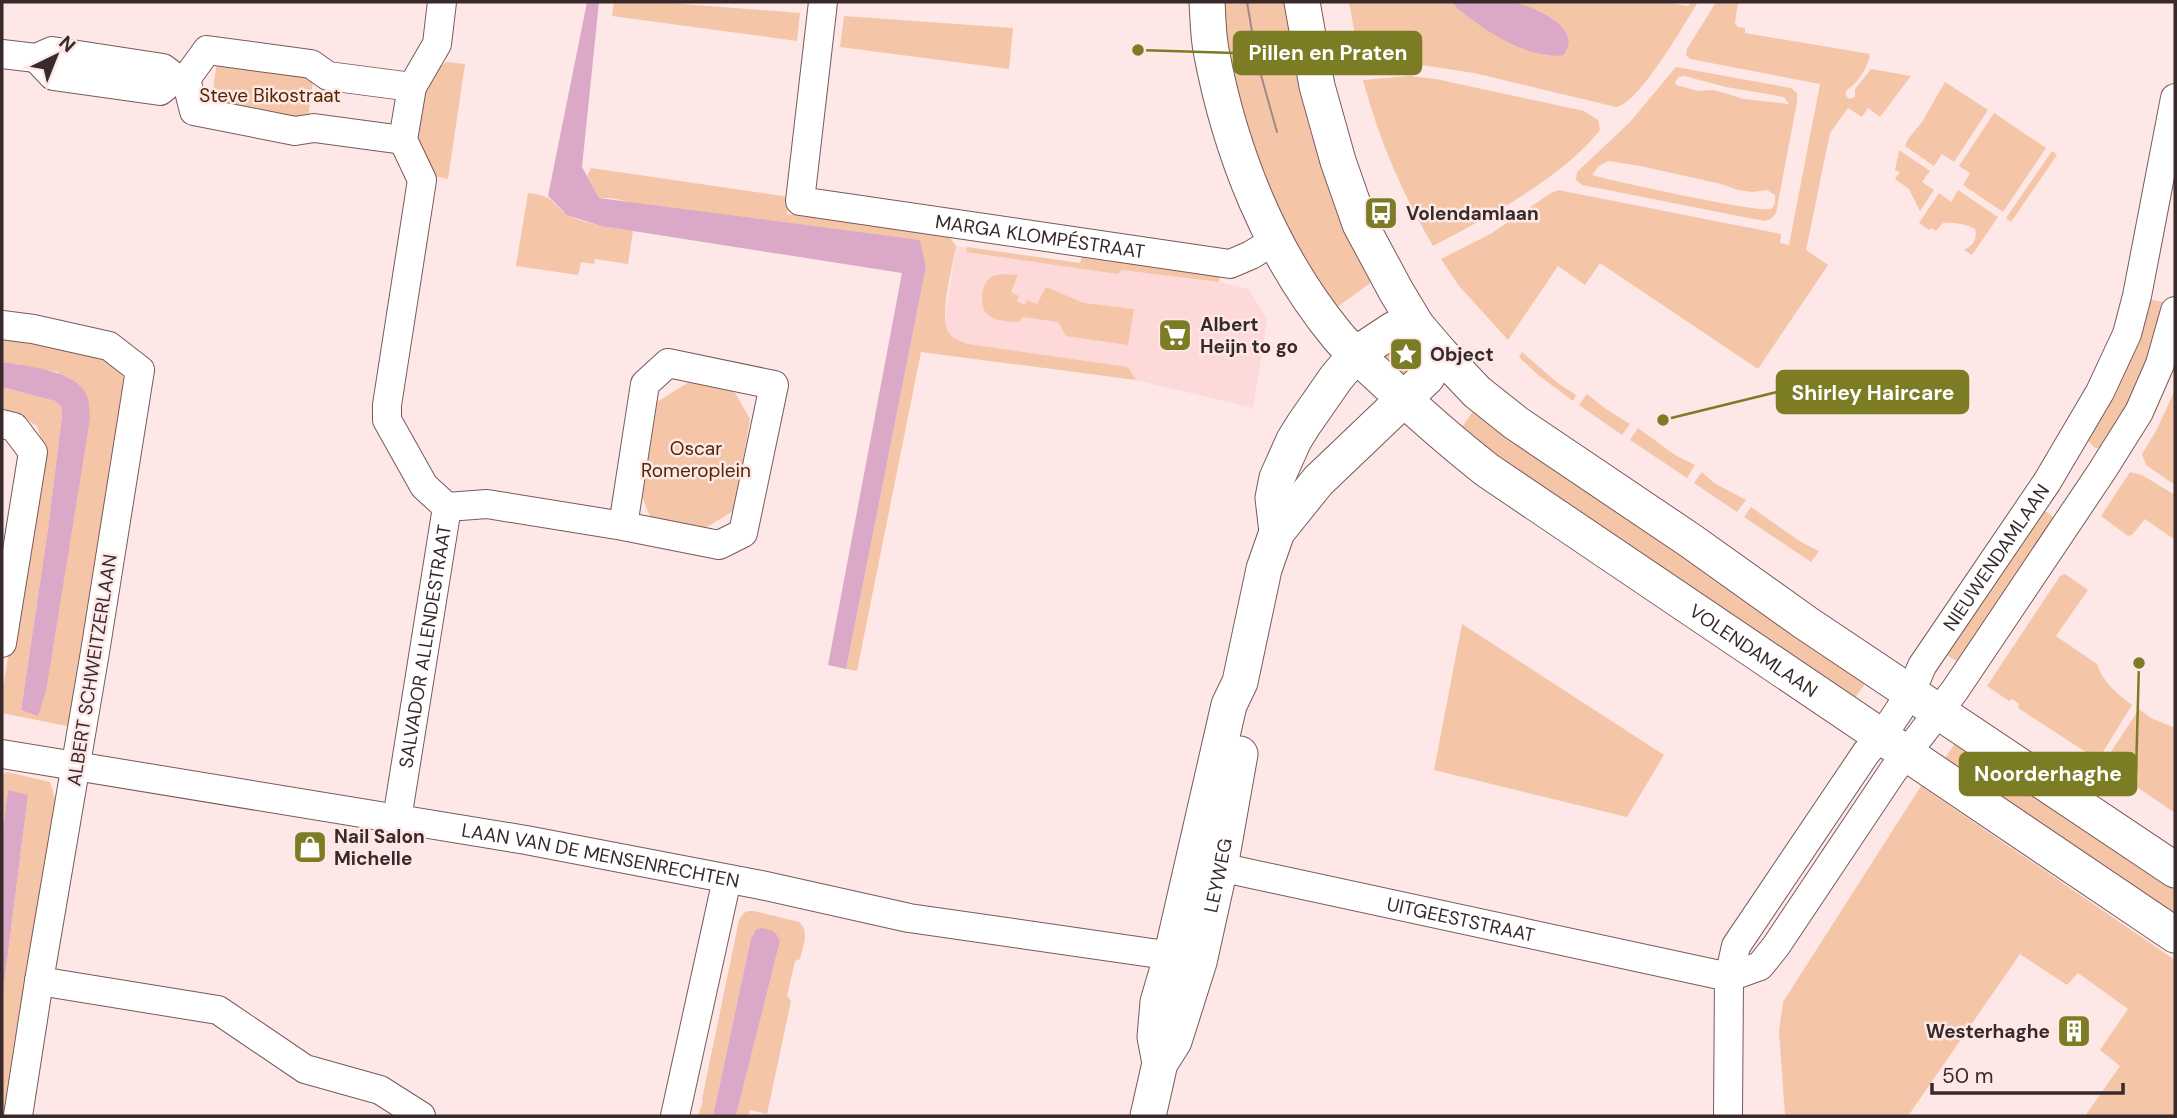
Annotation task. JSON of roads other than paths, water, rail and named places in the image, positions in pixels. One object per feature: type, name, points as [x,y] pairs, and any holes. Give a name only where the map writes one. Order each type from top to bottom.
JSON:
[{"type":"street","points":[[2,54],[36,58],[52,51],[163,68],[181,78],[194,111],[295,131],[314,128],[403,140],[412,87],[438,44],[442,2]]},
{"type":"street","name":"MARGA KLOMPÉSTRAAT","points":[[823,2],[800,201],[1230,264],[1251,256],[1274,241]]},
{"type":"street","name":"VOLENDAMLAAN","points":[[1207,2],[1210,48],[1229,125],[1251,189],[1274,241],[1300,285],[1329,325],[1356,354],[1404,400],[1487,470],[2175,935]]},
{"type":"street","points":[[1302,2],[1317,86],[1338,161],[1360,223],[1417,326],[1477,392],[1516,423],[1805,623],[2175,870]]},
{"type":"street","points":[[181,78],[207,50],[311,64],[328,76],[412,87]]},
{"type":"street","name":"NIEUWENDAMLAAN","points":[[1925,702],[1922,666],[2068,448],[2100,393],[2127,334],[2137,296],[2175,97]]},
{"type":"street","name":"SALVADOR ALLENDESTRAAT","points":[[397,819],[447,506],[424,486],[387,420],[387,405],[422,180],[403,140]]},
{"type":"street","name":"NIEUWENDAMLAAN","points":[[1728,1116],[1729,978],[1736,946],[1866,752],[1895,744],[2089,491],[2139,411],[2160,364],[2175,311]]},
{"type":"street","name":"ALBERT SCHWEITZERLAAN","points":[[2,325],[109,346],[140,370],[18,1116]]},
{"type":"street","name":"LEYWEG","points":[[1277,532],[1273,498],[1277,478],[1294,440],[1336,378],[1356,354],[1394,328],[1417,326]]},
{"type":"street","name":"LEYWEG","points":[[1148,1116],[1160,1063],[1174,1041],[1185,960],[1206,864],[1241,745],[1245,705],[1240,682],[1264,569],[1277,532],[1318,481],[1427,377],[1441,354]]},
{"type":"street","points":[[447,506],[487,504],[719,545],[743,533],[774,384],[668,363],[645,384],[623,526]]},
{"type":"street","points":[[2,424],[14,427],[33,452],[2,643]]},
{"type":"street","name":"LAAN VAN DE MENSENRECHTEN","points":[[2,754],[526,840],[819,897],[909,918],[1185,960]]},
{"type":"street","name":"UITGEESTSTRAAT","points":[[1206,864],[1729,978]]},
{"type":"street","points":[[675,1116],[727,879]]},
{"type":"street","points":[[38,981],[218,1010],[305,1069],[380,1090],[421,1116]]},
{"type":"tram line","points":[[1247,2],[1257,61],[1277,132]]},
{"type":"place","name":"Pillen en Praten","points":[[1138,50]]},
{"type":"place","name":"Volendamlaan","points":[[1381,213]]},
{"type":"place","name":"Albert Heijn to go","points":[[1175,335]]},
{"type":"place","name":"Object","points":[[1406,354]]},
{"type":"place","name":"Shirley Haircare","points":[[1663,420]]},
{"type":"place","name":"Noorderhaghe","points":[[2139,663]]},
{"type":"place","name":"Nail Salon Michelle","points":[[310,847]]},
{"type":"place","name":"Westerhaghe","points":[[2074,1031]]},
{"type":"park label","name":"Steve Bikostraat","points":[[270,95]]},
{"type":"park label","name":"Oscar Romeroplein","points":[[696,459]]}]
